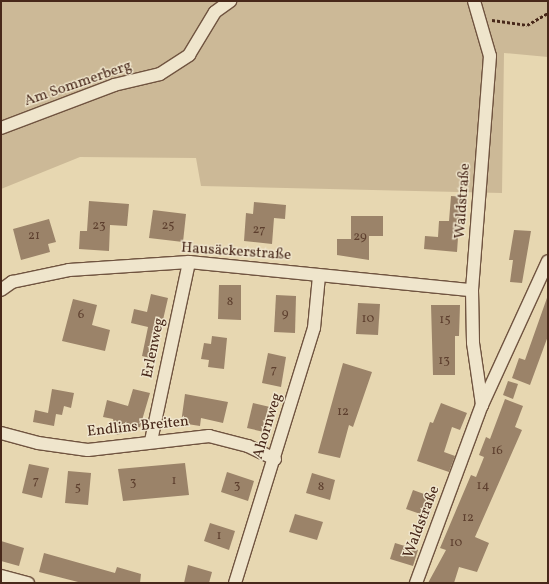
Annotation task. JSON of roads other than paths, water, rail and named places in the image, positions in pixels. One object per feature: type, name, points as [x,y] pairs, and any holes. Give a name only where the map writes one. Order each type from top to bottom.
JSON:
[{"type":"street","name":"Am Sommerberg","points":[[1,128],[114,85],[160,74],[189,55],[216,12],[230,1]]},
{"type":"street","name":"Waldstraße","points":[[474,1],[490,56],[472,290],[473,343],[482,405]]},
{"type":"street","name":"Waldstraße","points":[[416,583],[482,405],[548,260]]},
{"type":"street","name":"Hausäckerstraße","points":[[1,290],[12,282],[69,270],[189,262],[472,290]]},
{"type":"street","name":"Erlenweg","points":[[151,441],[189,262]]},
{"type":"street","name":"Ahornweg","points":[[235,583],[275,459],[314,328],[319,276]]},
{"type":"street","name":"Endlins Breiten","points":[[1,433],[38,444],[88,450],[151,441],[209,436],[248,446],[275,459]]},
{"type":"street","points":[[1,576],[28,583]]}]
